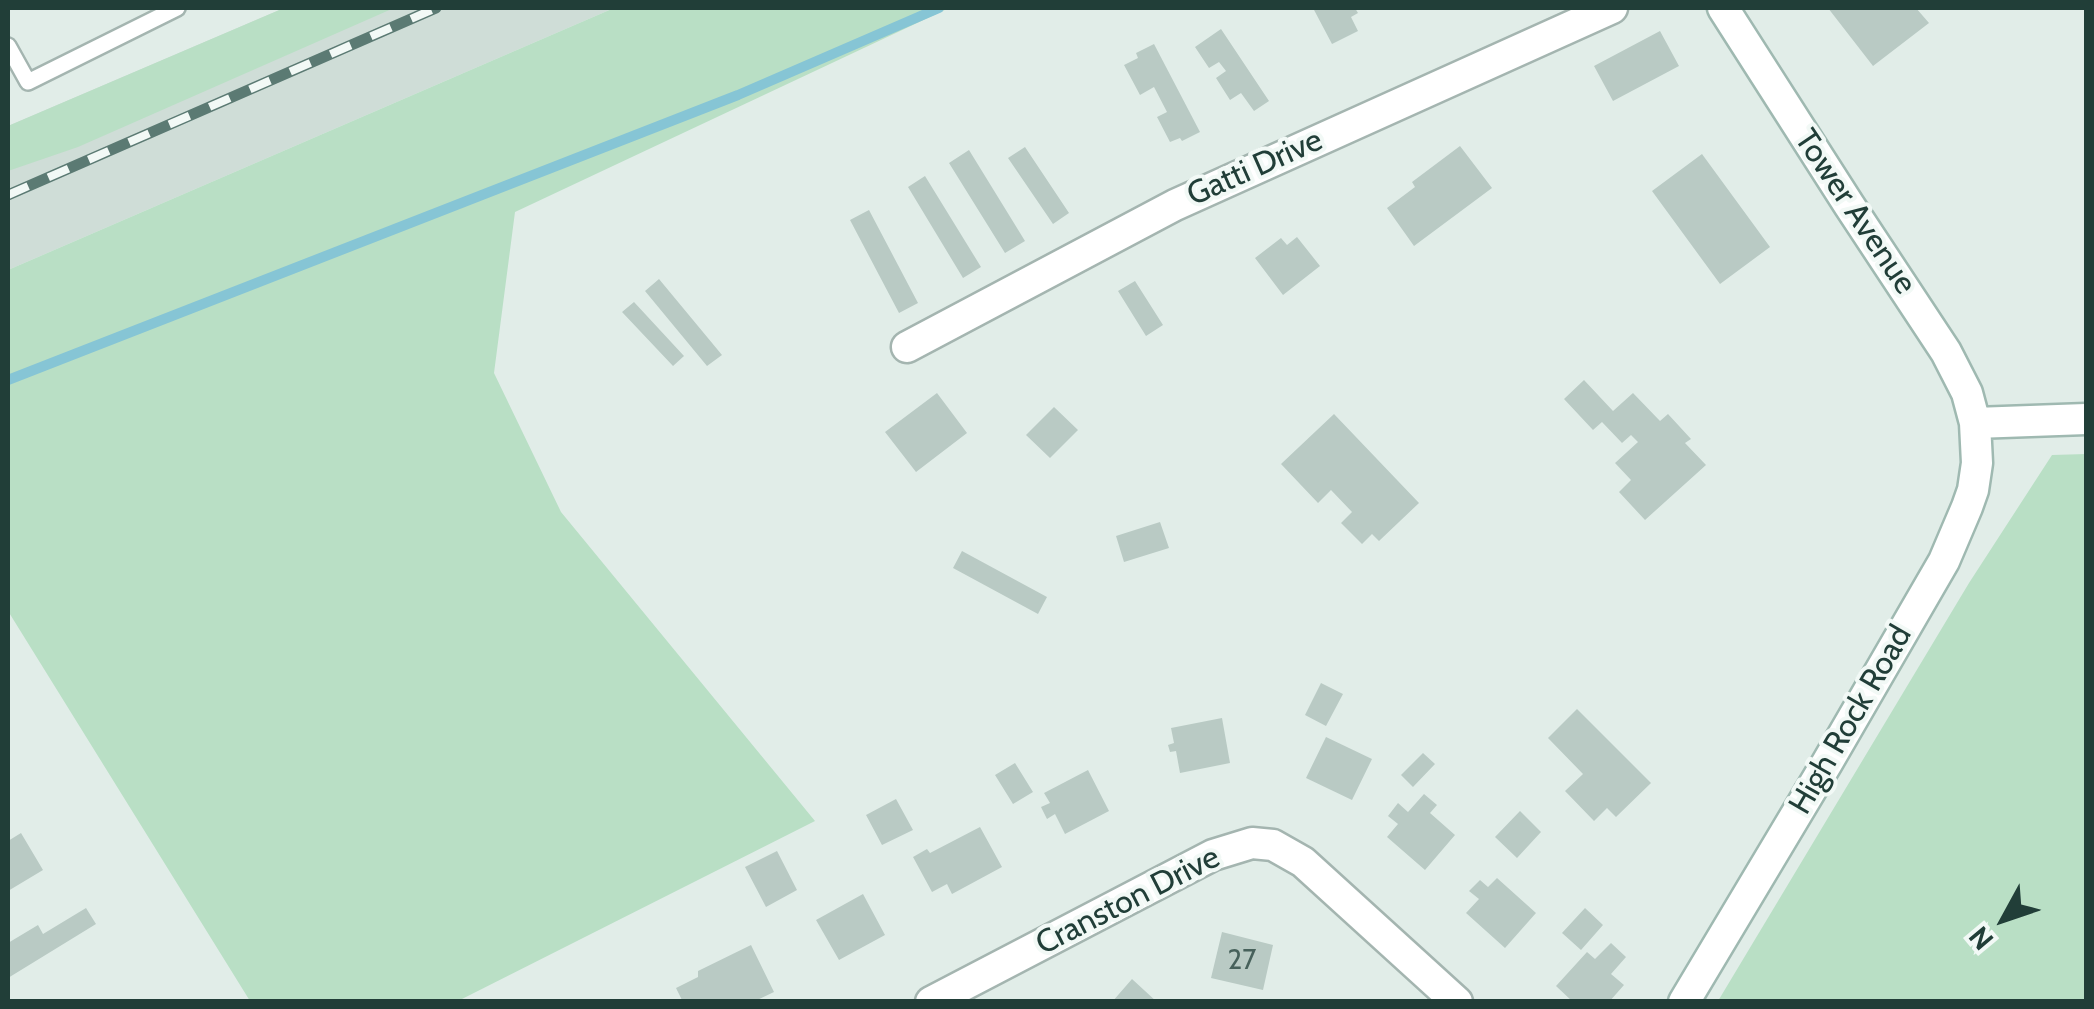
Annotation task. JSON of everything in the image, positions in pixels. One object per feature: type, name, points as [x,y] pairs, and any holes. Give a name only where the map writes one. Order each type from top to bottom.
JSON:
[{"type":"street","name":"Gatti Drive","points":[[907,347],[1174,205],[1612,8]]},
{"type":"street","name":"Tower Avenue","points":[[1723,8],[1939,339],[1967,393],[1976,423]]},
{"type":"street","points":[[1976,423],[2086,419]]},
{"type":"street","name":"High Rock Road","points":[[1684,1002],[1818,779],[1950,547],[1976,476],[1976,423]]},
{"type":"street","name":"Cranston Drive","points":[[931,1002],[1213,856],[1252,843],[1273,845],[1303,862],[1457,1002]]},
{"type":"lane","points":[[9,51],[28,82],[177,8]]},
{"type":"shaded area","points":[[284,8],[614,8],[8,270],[8,126]]},
{"type":"green space","points":[[284,8],[394,8],[78,147],[8,171],[8,126]]},
{"type":"green space","points":[[614,8],[949,8],[515,212],[494,373],[561,512],[815,821],[458,1001],[250,1001],[8,611],[8,270]]},
{"type":"green space","points":[[2086,454],[2086,1001],[1718,1001],[1969,583],[2052,455]]},
{"type":"building","points":[[1313,8],[1355,8],[1358,13],[1351,17],[1358,31],[1332,44]]},
{"type":"building","points":[[1828,8],[1916,8],[1929,23],[1873,66]]},
{"type":"building","points":[[1221,29],[1269,101],[1254,111],[1241,93],[1230,100],[1216,78],[1226,71],[1219,62],[1209,68],[1195,47]]},
{"type":"building","points":[[1660,31],[1679,66],[1613,101],[1594,66]]},
{"type":"building","points":[[1154,44],[1200,132],[1182,141],[1180,138],[1170,142],[1157,117],[1167,112],[1154,87],[1140,95],[1124,65]]},
{"type":"building","points":[[1460,146],[1492,188],[1414,246],[1387,208],[1415,187],[1412,182]]},
{"type":"building","points":[[1025,147],[1069,213],[1053,224],[1008,158]]},
{"type":"building","points":[[969,150],[1025,241],[1005,253],[949,163]]},
{"type":"building","points":[[1702,154],[1770,247],[1720,284],[1652,191]]},
{"type":"building","points":[[925,176],[981,267],[963,278],[908,187]]},
{"type":"building","points":[[869,210],[918,303],[899,313],[850,220]]},
{"type":"building","points":[[1297,237],[1320,266],[1283,295],[1255,258],[1281,238],[1287,245]]},
{"type":"building","points":[[659,279],[722,355],[707,366],[645,291]]},
{"type":"building","points":[[1135,281],[1163,325],[1146,336],[1118,291]]},
{"type":"building","points":[[634,302],[684,356],[673,366],[622,312]]},
{"type":"building","points":[[1584,380],[1613,411],[1633,393],[1660,421],[1668,414],[1691,439],[1685,443],[1706,465],[1645,520],[1619,492],[1631,480],[1615,463],[1638,442],[1631,435],[1622,443],[1602,422],[1593,430],[1564,399]]},
{"type":"building","points":[[937,393],[967,433],[916,472],[885,432]]},
{"type":"building","points":[[1054,407],[1078,430],[1050,458],[1026,435]]},
{"type":"building","points":[[1334,414],[1419,503],[1379,541],[1372,534],[1362,544],[1341,523],[1352,512],[1331,490],[1318,503],[1281,464]]},
{"type":"building","points":[[1160,522],[1169,548],[1124,562],[1116,536]]},
{"type":"building","points":[[962,551],[1047,597],[1038,614],[953,568]]},
{"type":"building","points":[[1321,683],[1343,694],[1326,726],[1305,715]]},
{"type":"building","points":[[1577,709],[1651,783],[1616,817],[1607,808],[1594,821],[1565,791],[1583,774],[1548,738]]},
{"type":"building","points":[[1222,718],[1230,763],[1180,773],[1176,751],[1170,752],[1168,745],[1174,743],[1171,728]]},
{"type":"building","points":[[1326,737],[1372,759],[1352,800],[1306,778]]},
{"type":"building","points":[[1423,753],[1435,764],[1413,787],[1401,775]]},
{"type":"building","points":[[1015,763],[1033,792],[1013,804],[995,775]]},
{"type":"building","points":[[1088,770],[1109,811],[1065,834],[1055,814],[1047,819],[1041,807],[1050,803],[1044,793]]},
{"type":"building","points":[[1424,794],[1437,805],[1430,813],[1455,835],[1425,870],[1387,837],[1398,824],[1388,816],[1398,803],[1408,812]]},
{"type":"building","points":[[896,799],[913,830],[882,845],[866,815]]},
{"type":"building","points":[[1520,811],[1541,832],[1517,858],[1495,837]]},
{"type":"building","points":[[980,827],[1002,867],[952,894],[947,884],[932,892],[913,857],[927,849],[930,853]]},
{"type":"building","points":[[21,833],[43,870],[8,891],[8,841]]},
{"type":"building","points":[[777,851],[797,890],[766,907],[745,867]]},
{"type":"building","points":[[1497,878],[1536,913],[1505,948],[1466,913],[1479,899],[1469,891],[1480,880],[1488,887]]},
{"type":"building","points":[[863,894],[885,935],[839,960],[816,920]]},
{"type":"building","points":[[86,908],[96,924],[8,978],[8,943],[38,925],[43,934]]},
{"type":"building","points":[[1585,908],[1603,925],[1581,950],[1562,933]]},
{"type":"building","points":[[1222,932],[1273,945],[1263,990],[1211,978]]},
{"type":"building","points":[[1611,943],[1626,957],[1611,974],[1624,985],[1609,1002],[1573,1002],[1556,986],[1587,952],[1595,959]]},
{"type":"building","points":[[751,945],[774,992],[753,1002],[683,1002],[676,988],[698,977],[698,971]]},
{"type":"building","points":[[1132,979],[1157,1002],[1112,1002]]},
{"type":"waterway","points":[[8,380],[738,95],[939,8]]},
{"type":"railway","points":[[8,195],[436,8]]}]
